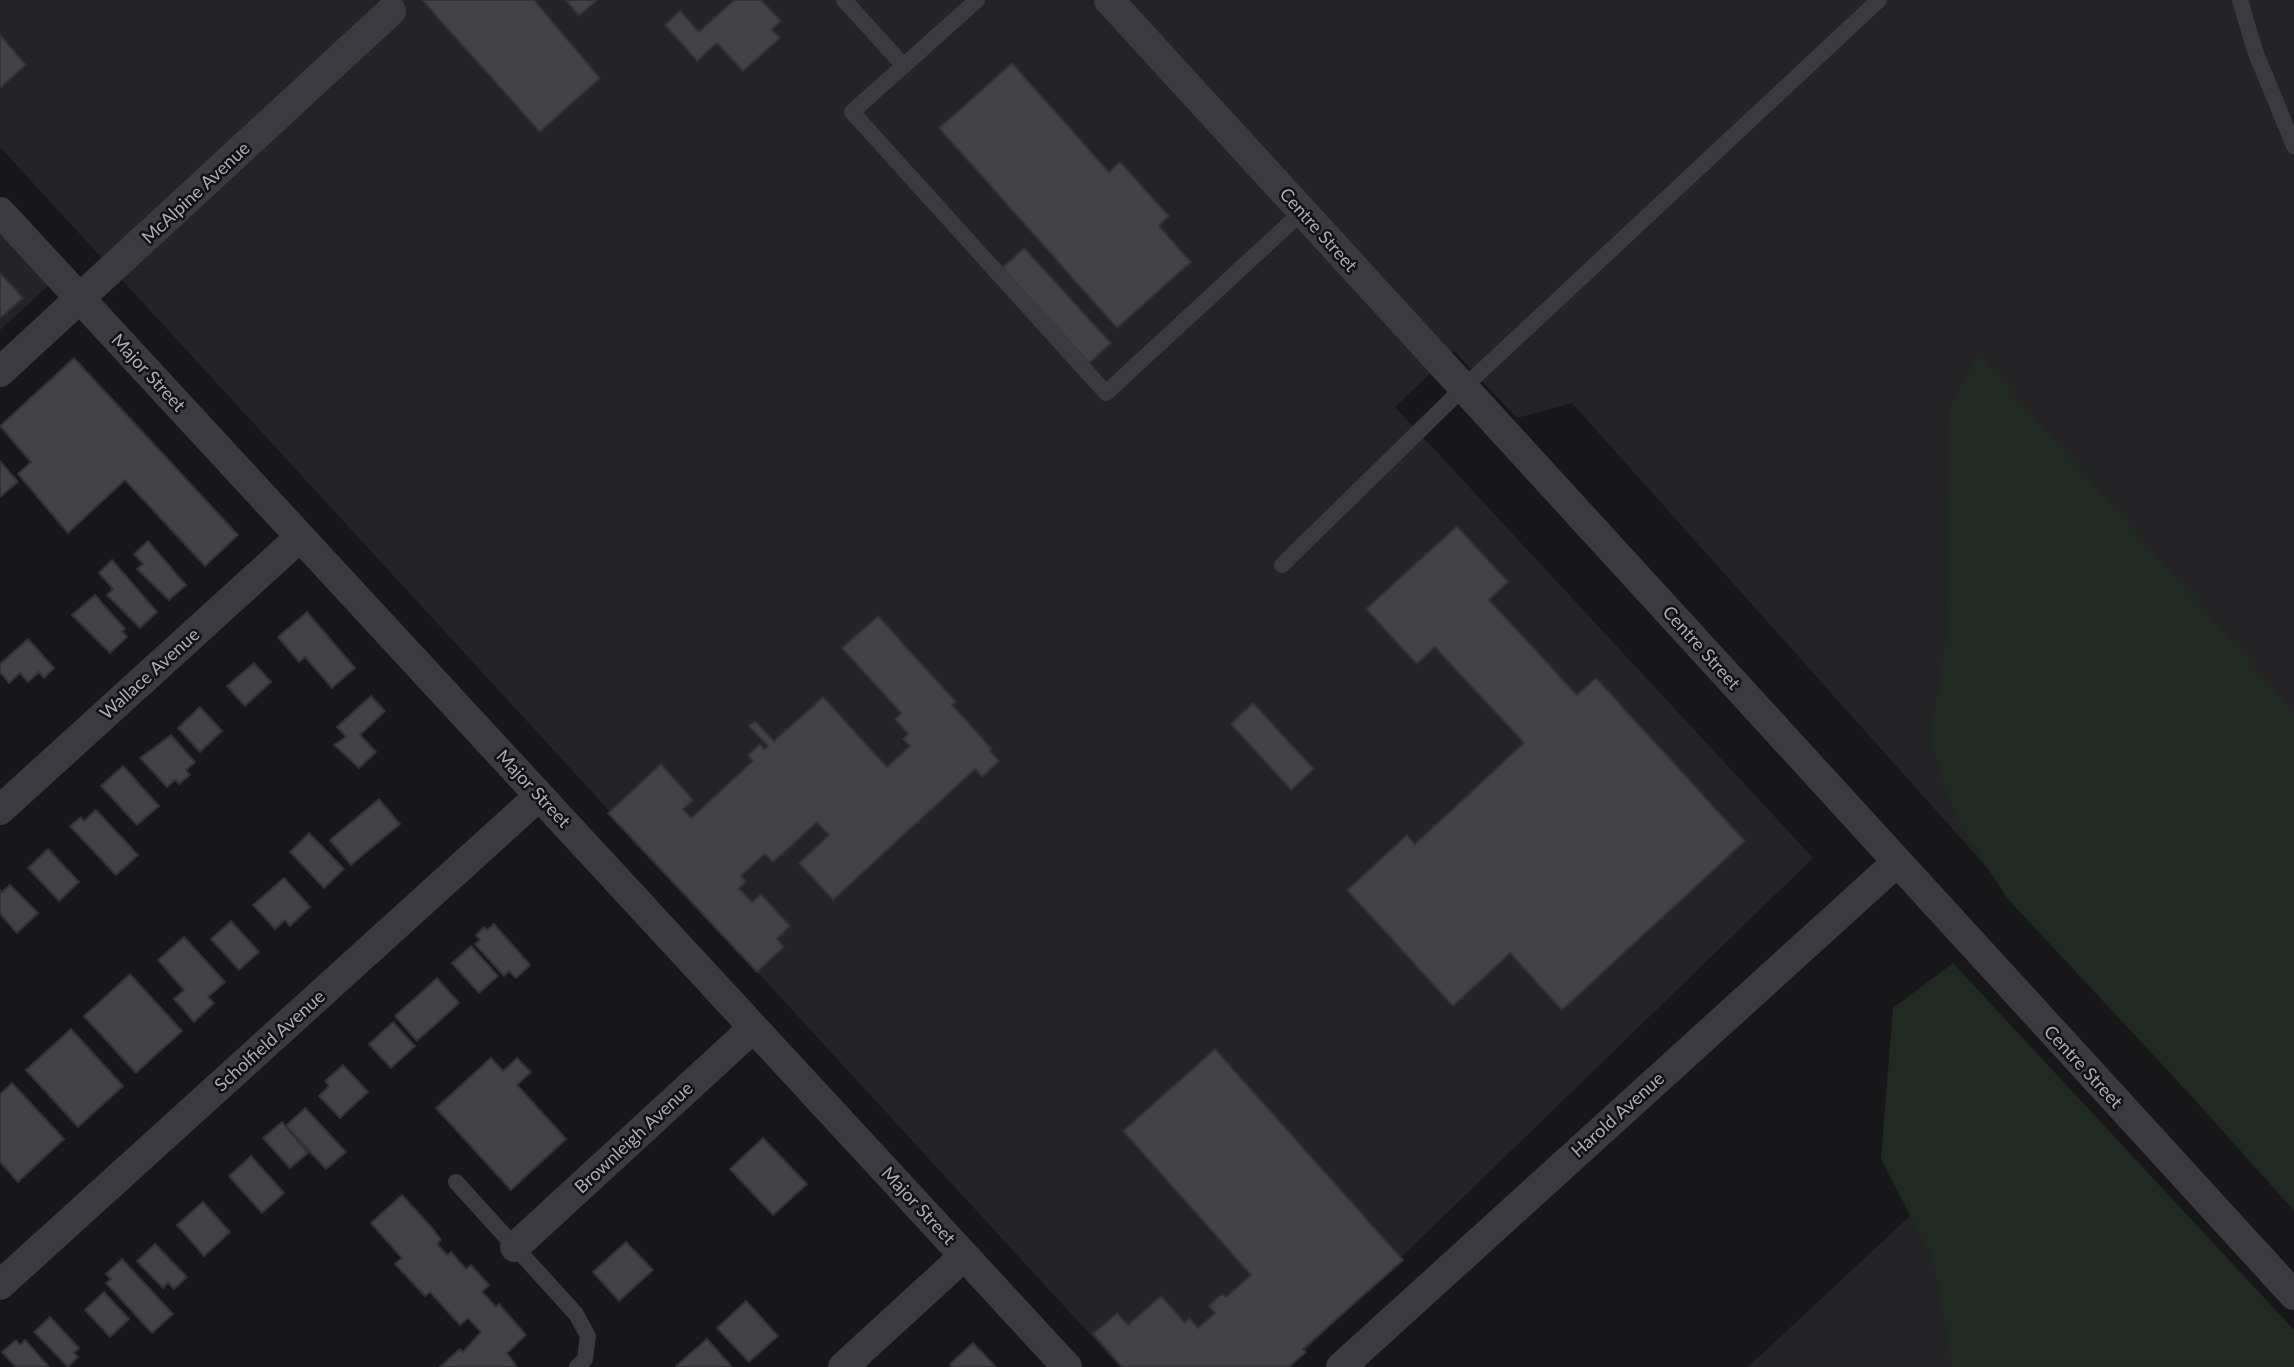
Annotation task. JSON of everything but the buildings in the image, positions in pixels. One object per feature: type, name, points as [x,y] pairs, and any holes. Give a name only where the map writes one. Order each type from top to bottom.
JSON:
[{"type":"street","name":"Centre Street","points":[[1109,0],[2294,1295]]},
{"type":"street","name":"McAlpine Avenue","points":[[0,372],[391,11]]},
{"type":"street","name":"Major Street","points":[[0,212],[1067,1367]]},
{"type":"street","name":"Wallace Avenue","points":[[0,810],[300,537]]},
{"type":"street","name":"Scholfield Avenue","points":[[0,1286],[539,796]]},
{"type":"street","name":"Harold Avenue","points":[[1341,1367],[1896,863]]},
{"type":"street","name":"Brownleigh Avenue","points":[[515,1247],[753,1028]]},
{"type":"street","points":[[843,1367],[964,1256]]},
{"type":"lane","points":[[844,0],[904,66]]},
{"type":"lane","points":[[977,0],[852,112],[1106,393],[1302,212]]},
{"type":"lane","points":[[1282,565],[1463,388],[1879,0]]},
{"type":"lane","points":[[2240,0],[2255,51],[2294,146]]},
{"type":"lane","points":[[456,1182],[576,1314],[588,1336],[584,1359],[577,1367]]},
{"type":"shaded area","points":[[0,0],[2294,0],[2294,1211],[1572,403],[1517,418],[1454,351],[1395,407],[1813,858],[1288,1367],[1120,1367],[0,147]]},
{"type":"shaded area","points":[[0,216],[59,276],[0,330]]},
{"type":"shaded area","points":[[1979,354],[2294,711],[2294,1206],[2008,899],[1961,828],[1945,789],[1930,739],[1945,643],[1950,405]]},
{"type":"shaded area","points":[[1953,963],[2294,1330],[2294,1367],[1952,1367],[1933,1259],[1881,1159],[1893,1008]]},
{"type":"shaded area","points":[[2043,1092],[2294,1358],[2294,1367],[1748,1367]]}]
